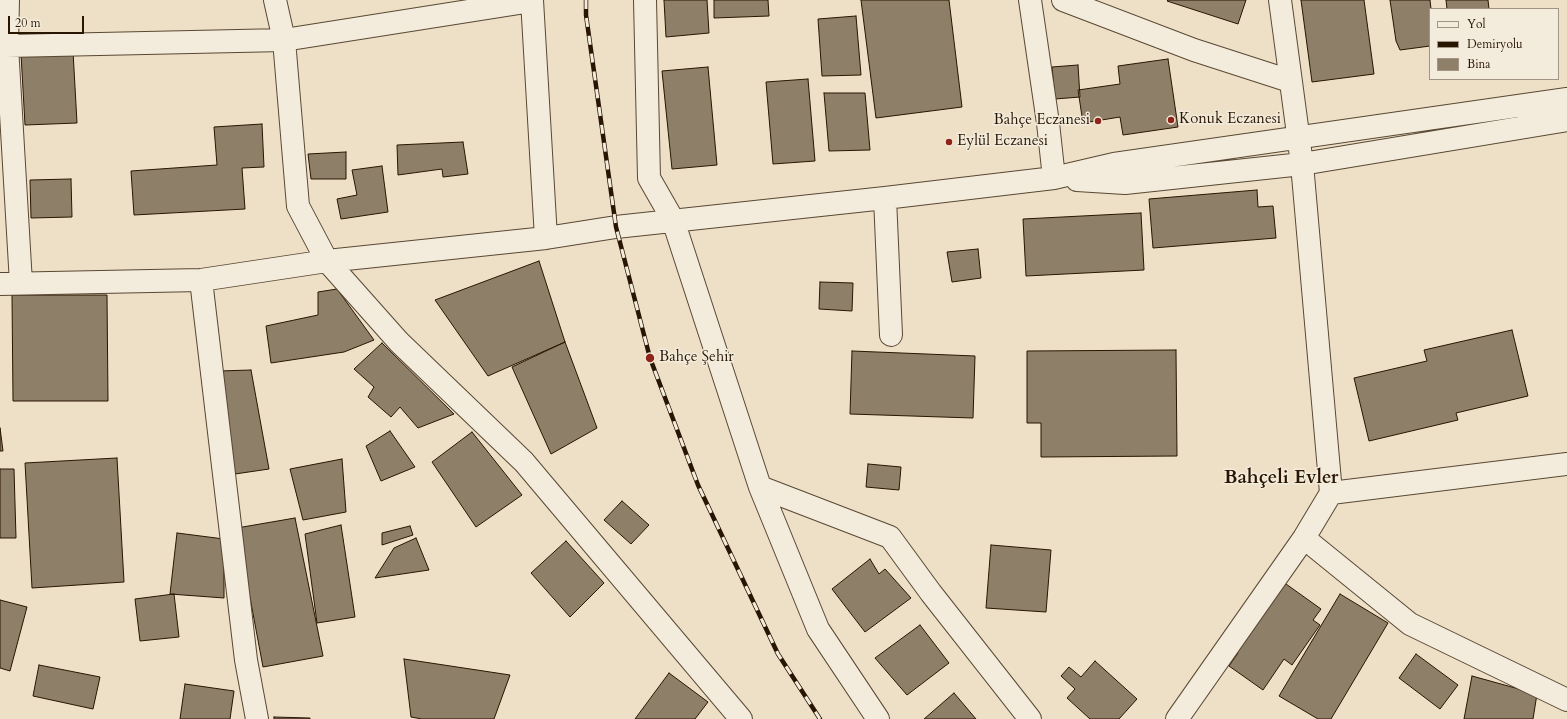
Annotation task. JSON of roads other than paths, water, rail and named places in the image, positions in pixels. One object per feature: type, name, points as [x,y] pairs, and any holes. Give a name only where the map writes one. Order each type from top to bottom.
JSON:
[{"type":"street","points":[[8,0],[3,46],[10,284],[201,280],[327,262],[546,238],[616,226],[885,198],[1054,178],[1114,164],[1567,99]]},
{"type":"street","points":[[275,0],[284,40],[298,206],[327,262],[399,342],[524,462],[740,719]]},
{"type":"street","points":[[3,46],[284,40],[532,0],[546,238]]},
{"type":"street","points":[[645,0],[649,178],[673,220],[760,487],[818,629],[878,719]]},
{"type":"street","points":[[1030,0],[1048,122],[1054,178]]},
{"type":"street","points":[[1063,0],[1194,50],[1290,81]]},
{"type":"street","points":[[1177,719],[1304,538],[1331,493],[1302,164],[1280,0]]},
{"type":"street","points":[[1054,178],[1125,183],[1302,164],[1567,120]]},
{"type":"street","points":[[885,198],[891,336]]},
{"type":"street","points":[[201,280],[246,660],[257,719]]},
{"type":"street","points":[[1331,493],[1567,464]]},
{"type":"street","points":[[760,487],[890,537],[931,593],[1030,719]]},
{"type":"street","points":[[1304,538],[1410,624],[1567,700]]},
{"type":"railway","points":[[586,0],[586,15],[616,227],[650,358],[698,485],[778,654],[820,719]]},
{"type":"place","name":"Konuk Eczanesi","points":[[1171,120]]},
{"type":"place","name":"Bahçe Eczanesi","points":[[1098,121]]},
{"type":"place","name":"Eylül Eczanesi","points":[[949,142]]},
{"type":"place","name":"Bahçe Şehir","points":[[650,358]]},
{"type":"district","name":"Bahçeli Evler","points":[[1281,479]]}]
